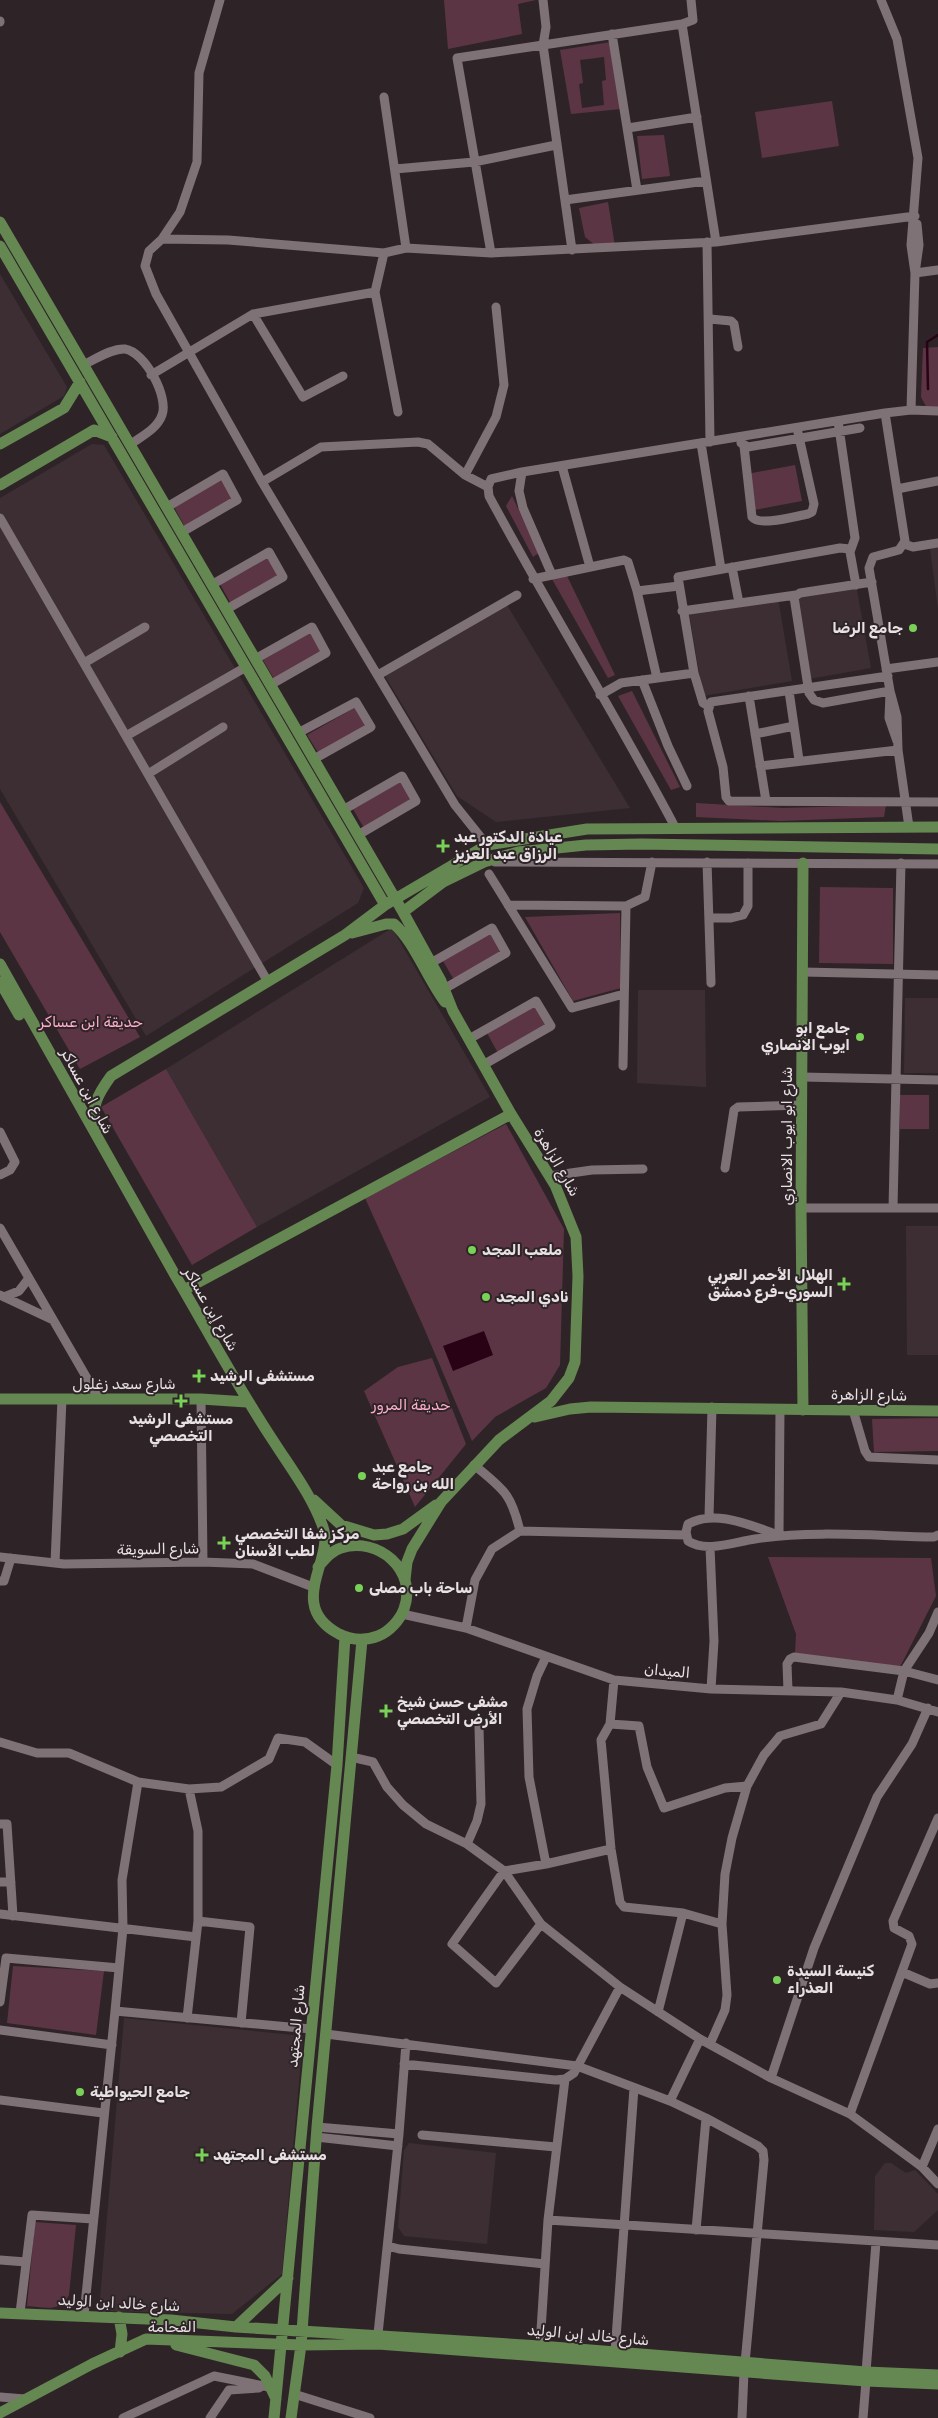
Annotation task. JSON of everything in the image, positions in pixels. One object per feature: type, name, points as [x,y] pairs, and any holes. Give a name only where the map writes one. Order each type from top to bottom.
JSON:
[{"type":"main road","name":"شارع الزاهرة","points":[[0,222],[257,658],[270,685],[403,912],[431,963],[453,1011],[483,1065],[550,1176],[567,1211],[576,1237],[578,1285],[574,1362],[569,1378],[562,1391],[531,1418],[503,1436],[441,1502],[412,1548],[407,1562],[406,1580]]},
{"type":"main road","points":[[0,246],[385,905]]},
{"type":"main road","points":[[0,444],[64,408],[80,382]]},
{"type":"main road","points":[[0,485],[94,430],[112,437]]},
{"type":"main road","points":[[101,1146],[93,1120],[94,1107],[98,1095],[112,1076],[345,935],[385,905],[487,845],[588,829],[675,827],[938,827]]},
{"type":"main road","points":[[403,912],[443,882],[484,862],[518,852],[586,845],[938,849]]},
{"type":"main road","name":"شارع ابو ايوب الانصاري","points":[[803,863],[801,1208],[803,1410]]},
{"type":"main road","name":"شارع الزاهرة","points":[[345,935],[386,924],[394,924],[405,937],[434,987],[453,1011]]},
{"type":"main road","name":"شارع ابن عساكر","points":[[0,964],[101,1146]]},
{"type":"main road","name":"شارع ابن عساكر","points":[[0,982],[87,1132],[101,1146]]},
{"type":"main road","points":[[184,1290],[511,1114]]},
{"type":"main road","name":"شارع إبن عساكر","points":[[101,1146],[247,1402],[311,1498],[326,1536],[318,1566]]},
{"type":"main road","name":"شارع سعد زغلول","points":[[0,1399],[201,1399],[247,1402]]},
{"type":"main road","name":"شارع الزاهرة","points":[[531,1418],[586,1407],[938,1411]]},
{"type":"main road","points":[[311,1498],[341,1525],[374,1534],[387,1534],[403,1529],[441,1502]]},
{"type":"main road","points":[[368,1547],[386,1553],[397,1563],[406,1580],[407,1596],[402,1614],[392,1627],[378,1636],[362,1640],[345,1637],[331,1630],[320,1618],[315,1605],[312,1587],[318,1566],[330,1554],[342,1548],[368,1547]]},
{"type":"main road","name":"شارع المجتهد","points":[[274,2418],[337,1765],[345,1637]]},
{"type":"main road","name":"شارع المجتهد","points":[[291,2418],[301,2345],[316,2132],[362,1640]]},
{"type":"main road","points":[[236,2327],[288,2278]]},
{"type":"main road","name":"شارع خالد ابن الوليد","points":[[0,2313],[171,2320],[236,2327]]},
{"type":"main road","points":[[119,2317],[122,2334],[120,2352]]},
{"type":"main road","points":[[171,2320],[152,2325],[147,2333],[152,2340],[254,2365],[265,2376],[276,2399]]},
{"type":"main road","name":"شارع خالد إبن الوليد","points":[[236,2327],[378,2334],[540,2346],[615,2352],[745,2367]]},
{"type":"main road","name":"الفحامة","points":[[0,2413],[92,2364],[146,2339],[301,2345]]},
{"type":"main road","name":"شارع خالد إبن الوليد","points":[[301,2345],[378,2344],[745,2367],[938,2384]]},
{"type":"main road","name":"شارع خالد إبن الوليد","points":[[866,2377],[938,2375]]},
{"type":"street","points":[[228,0],[220,3],[199,73],[197,162],[180,212],[162,239],[149,251],[145,266],[156,294],[262,482],[455,805],[487,845]]},
{"type":"street","points":[[543,0],[546,27],[543,45],[572,250]]},
{"type":"street","points":[[491,252],[457,58],[682,24],[693,20],[691,0]]},
{"type":"street","points":[[881,0],[897,39],[913,119],[918,158],[915,216],[919,245],[915,273],[911,410]]},
{"type":"street","points":[[682,24],[706,181],[711,242],[706,443],[720,569]]},
{"type":"street","points":[[612,34],[638,190]]},
{"type":"street","points":[[384,97],[406,248]]},
{"type":"street","points":[[628,128],[696,117]]},
{"type":"street","points":[[395,169],[474,162],[556,145]]},
{"type":"street","points":[[564,200],[706,181]]},
{"type":"street","points":[[162,239],[228,240],[384,253],[406,248],[491,252],[572,250],[711,242],[915,216]]},
{"type":"street","points":[[384,253],[375,292],[398,412]]},
{"type":"street","points":[[915,273],[938,270]]},
{"type":"street","points":[[151,375],[253,314],[375,292]]},
{"type":"street","points":[[465,475],[496,416],[504,385],[496,307]]},
{"type":"street","points":[[253,314],[303,397],[343,376]]},
{"type":"street","points":[[710,319],[732,321],[738,347]]},
{"type":"street","points":[[85,364],[114,350],[125,349],[141,358],[151,375],[163,398],[162,414],[153,428],[131,444]]},
{"type":"street","points":[[675,827],[651,780],[533,579],[489,496],[488,487],[491,479],[522,472],[885,413],[911,410],[938,411]]},
{"type":"street","points":[[885,413],[904,544],[899,550],[876,555],[871,560],[869,568],[890,691],[898,717],[898,747],[909,826]]},
{"type":"street","points":[[838,421],[856,540],[850,549],[856,585]]},
{"type":"street","points":[[740,437],[744,446],[752,517],[762,522],[812,512],[814,504],[798,428]]},
{"type":"street","points":[[744,446],[748,448],[860,428]]},
{"type":"street","points":[[262,482],[320,447],[418,442],[428,444],[465,475],[488,487]]},
{"type":"street","points":[[562,466],[590,567]]},
{"type":"street","points":[[522,472],[518,491],[523,508],[552,575]]},
{"type":"street","points":[[167,507],[223,474],[237,500],[182,532]]},
{"type":"street","points":[[897,490],[938,481]]},
{"type":"street","points":[[0,518],[268,982]]},
{"type":"street","points":[[904,544],[913,547],[938,543]]},
{"type":"street","points":[[708,706],[703,703],[694,673],[682,611],[678,577],[840,548],[850,549]]},
{"type":"street","points":[[212,584],[269,552],[283,577],[228,609]]},
{"type":"street","points":[[533,579],[626,561],[637,591],[657,678]]},
{"type":"street","points":[[732,567],[739,603]]},
{"type":"street","points":[[682,611],[872,582]]},
{"type":"street","points":[[637,591],[678,586]]},
{"type":"street","points":[[378,675],[517,595]]},
{"type":"street","points":[[796,595],[794,603],[808,688],[814,700],[822,703],[890,691]]},
{"type":"street","points":[[84,663],[145,627]]},
{"type":"street","points":[[257,658],[312,627],[326,652],[270,685]]},
{"type":"street","points":[[938,662],[808,688],[711,702],[708,706],[723,767],[728,800],[938,802]]},
{"type":"street","points":[[126,736],[246,667]]},
{"type":"street","points":[[600,695],[621,683],[694,673]]},
{"type":"street","points":[[642,680],[668,746],[687,786]]},
{"type":"street","points":[[789,691],[799,760]]},
{"type":"street","points":[[749,696],[766,801]]},
{"type":"street","points":[[298,733],[356,702],[371,727],[314,759]]},
{"type":"street","points":[[755,734],[794,726]]},
{"type":"street","points":[[148,774],[223,727]]},
{"type":"street","points":[[760,766],[898,747]]},
{"type":"street","points":[[344,810],[402,776],[416,801],[358,835]]},
{"type":"street","points":[[484,862],[938,864]]},
{"type":"street","points":[[508,905],[626,906],[645,897],[652,862]]},
{"type":"street","points":[[707,862],[711,983]]},
{"type":"street","points":[[709,918],[731,918],[744,915],[748,906],[748,863]]},
{"type":"street","points":[[893,1208],[901,863]]},
{"type":"street","points":[[489,874],[572,1008],[624,994]]},
{"type":"street","points":[[623,1066],[626,906]]},
{"type":"street","points":[[431,963],[492,928],[506,954],[444,989]]},
{"type":"street","points":[[803,972],[938,975]]},
{"type":"street","points":[[469,1039],[536,1001],[551,1026],[483,1065]]},
{"type":"street","points":[[802,1077],[938,1080]]},
{"type":"street","points":[[726,1168],[734,1110],[738,1107],[802,1104]]},
{"type":"street","points":[[0,1132],[15,1162],[10,1170],[0,1175]]},
{"type":"street","points":[[550,1176],[592,1170],[643,1169]]},
{"type":"street","points":[[801,1208],[938,1208]]},
{"type":"street","points":[[0,1228],[99,1399]]},
{"type":"street","points":[[2,1296],[19,1291],[29,1278]]},
{"type":"street","points":[[2,1296],[53,1320]]},
{"type":"street","points":[[55,1563],[62,1399]]},
{"type":"street","points":[[201,1399],[203,1562]]},
{"type":"street","points":[[709,1517],[712,1407]]},
{"type":"street","points":[[779,1535],[780,1409]]},
{"type":"street","points":[[853,1410],[865,1451],[869,1457],[938,1460]]},
{"type":"street","points":[[474,1466],[505,1490],[515,1510],[520,1531]]},
{"type":"street","points":[[779,1535],[741,1522],[709,1517],[699,1518],[688,1524],[686,1535],[688,1542],[694,1546],[710,1547],[779,1535],[937,1537]]},
{"type":"street","points":[[466,1628],[475,1580],[492,1549],[520,1531],[686,1535]]},
{"type":"street","points":[[710,1547],[714,1640],[711,1689]]},
{"type":"street","name":"شارع السويقة","points":[[0,1557],[55,1563],[203,1562],[254,1564],[312,1587]]},
{"type":"street","points":[[0,1581],[4,1581],[11,1558]]},
{"type":"street","points":[[897,1700],[904,1671],[929,1633],[938,1612]]},
{"type":"street","name":"الميدان","points":[[402,1614],[466,1628],[614,1680],[711,1689],[841,1692],[897,1700],[938,1712]]},
{"type":"street","points":[[546,1657],[537,1676],[527,1709],[529,1777],[546,1864]]},
{"type":"street","points":[[788,1691],[787,1664],[794,1657],[904,1671],[938,1680]]},
{"type":"street","points":[[614,1680],[610,1724],[601,1740],[611,1849],[620,1902],[624,1907],[683,1914],[722,1924]]},
{"type":"street","points":[[710,2044],[725,2010],[727,1995],[722,1924],[725,1874],[732,1838],[747,1786],[764,1755],[780,1736],[821,1724],[841,1692]]},
{"type":"street","points":[[771,2078],[814,1948],[877,1797],[912,1744],[928,1708]]},
{"type":"street","points":[[610,1724],[639,1726],[647,1767],[664,1808],[725,1788],[747,1786]]},
{"type":"street","points":[[467,1844],[477,1821],[481,1804],[479,1727]]},
{"type":"street","points":[[0,1742],[37,1753],[69,1753],[138,1782],[189,1789],[221,1787],[269,1760],[278,1738],[305,1742],[337,1765]]},
{"type":"street","points":[[351,1756],[373,1762],[387,1787],[403,1805],[426,1824],[467,1844],[504,1871],[541,1924],[620,1987],[700,2039],[771,2078],[850,2114],[922,2167],[938,2184]]},
{"type":"street","points":[[84,2315],[123,1928],[122,1880],[138,1782]]},
{"type":"street","points":[[187,2018],[198,1922],[198,1831],[189,1789]]},
{"type":"street","points":[[850,2114],[912,1941],[909,1936],[894,1928],[893,1921],[938,1818]]},
{"type":"street","points":[[0,1824],[7,1824],[13,1916]]},
{"type":"street","points":[[541,1924],[496,1983],[452,1944],[504,1871],[546,1864],[611,1849]]},
{"type":"street","points":[[0,1882],[11,1882]]},
{"type":"street","points":[[0,1914],[196,1937]]},
{"type":"street","points":[[658,2012],[683,1914]]},
{"type":"street","points":[[198,1922],[250,1927],[241,2023]]},
{"type":"street","points":[[0,1998],[6,1958],[119,1968]]},
{"type":"street","points":[[902,1972],[930,1984],[938,1983]]},
{"type":"street","points":[[404,2064],[556,2080],[565,2079],[574,2073],[620,1987]]},
{"type":"street","points":[[115,2011],[311,2029]]},
{"type":"street","points":[[0,2030],[112,2045]]},
{"type":"street","points":[[326,2034],[577,2066],[670,2101],[758,2146],[763,2151],[758,2235],[742,2418]]},
{"type":"street","points":[[670,2101],[700,2039]]},
{"type":"street","points":[[378,2334],[398,2146],[406,2043]]},
{"type":"street","points":[[540,2346],[548,2220],[565,2079]]},
{"type":"street","points":[[615,2352],[634,2088]]},
{"type":"street","points":[[0,2100],[103,2113]]},
{"type":"street","points":[[696,2230],[706,2118]]},
{"type":"street","points":[[922,2167],[938,2129]]},
{"type":"street","points":[[316,2132],[399,2134]]},
{"type":"street","points":[[316,2132],[398,2146]]},
{"type":"street","points":[[422,2135],[556,2147]]},
{"type":"street","points":[[20,2313],[32,2215],[93,2219]]},
{"type":"street","points":[[548,2220],[758,2235],[938,2245]]},
{"type":"street","points":[[863,2418],[876,2242]]},
{"type":"street","points":[[388,2246],[400,2249],[545,2264]]},
{"type":"street","points":[[0,2260],[26,2262]]},
{"type":"street","points":[[123,2418],[214,2376],[269,2387]]},
{"type":"street","points":[[210,2418],[229,2390],[269,2387]]},
{"type":"street","points":[[294,2394],[370,2418]]},
{"type":"street","points":[[0,2397],[24,2399]]},
{"type":"shaded area","points":[[0,274],[67,387],[64,396],[0,434]]},
{"type":"shaded area","points":[[92,444],[104,445],[364,888],[358,903],[146,1036],[0,789],[0,498]]},
{"type":"shaded area","points":[[938,547],[938,609],[930,548]]},
{"type":"shaded area","points":[[856,585],[871,668],[809,679],[795,596]]},
{"type":"shaded area","points":[[778,598],[792,681],[703,696],[689,613]]},
{"type":"shaded area","points":[[507,605],[630,808],[496,822],[457,796],[385,676]]},
{"type":"shaded area","points":[[392,928],[490,1097],[257,1227],[166,1069]]},
{"type":"shaded area","points":[[638,990],[705,990],[706,1087],[637,1083]]},
{"type":"shaded area","points":[[905,998],[938,998],[938,1073],[904,1073]]},
{"type":"shaded area","points":[[906,1226],[938,1226],[938,1355],[907,1355]]},
{"type":"shaded area","points":[[484,1331],[493,1355],[453,1371],[443,1346]]},
{"type":"shaded area","name":"مستشفى المجتهد","points":[[124,2018],[303,2036],[282,2274],[232,2314],[99,2311]]},
{"type":"shaded area","points":[[409,2143],[496,2153],[487,2244],[404,2236],[398,2227],[404,2150]]},
{"type":"shaded area","points":[[885,2163],[891,2163],[906,2173],[915,2170],[938,2194],[938,2210],[914,2232],[874,2230],[875,2176]]},
{"type":"green space","points":[[444,0],[536,0],[518,4],[522,34],[448,49]]},
{"type":"green space","points":[[611,42],[621,109],[571,114],[560,50]],"holes":[[[604,57],[606,80],[602,81],[604,105],[582,108],[579,84],[583,83],[580,60]]]},
{"type":"green space","points":[[832,101],[839,146],[762,158],[755,112]]},
{"type":"green space","points":[[664,135],[670,176],[642,179],[637,136]]},
{"type":"green space","points":[[608,202],[615,246],[596,246],[585,237],[579,208]]},
{"type":"green space","points":[[938,347],[938,409],[928,410],[921,397],[923,348]]},
{"type":"green space","points":[[795,465],[802,501],[754,510],[747,474]]},
{"type":"green space","points":[[223,479],[234,499],[185,527],[174,507]]},
{"type":"green space","points":[[512,496],[539,553],[533,557],[506,506]]},
{"type":"green space","points":[[268,557],[279,576],[231,604],[220,584]]},
{"type":"green space","points":[[567,576],[615,675],[608,678],[552,579]]},
{"type":"green space","points":[[311,632],[322,651],[274,679],[263,660]]},
{"type":"green space","points":[[632,691],[680,787],[671,790],[618,696]]},
{"type":"green space","points":[[356,707],[367,726],[319,754],[307,735]]},
{"type":"green space","points":[[401,781],[412,800],[364,828],[353,809]]},
{"type":"green space","name":"حديقة ابن عساكر","points":[[0,802],[140,1037],[80,1069],[0,932]]},
{"type":"green space","points":[[696,803],[783,808],[886,805],[884,817],[781,821],[696,817]]},
{"type":"green space","points":[[820,887],[893,888],[893,964],[819,963]]},
{"type":"green space","points":[[620,913],[621,988],[573,1001],[525,917]]},
{"type":"green space","points":[[491,933],[502,952],[454,980],[443,961]]},
{"type":"green space","points":[[536,1005],[547,1025],[498,1053],[487,1033]]},
{"type":"green space","points":[[166,1069],[257,1227],[192,1265],[101,1107]]},
{"type":"green space","points":[[900,1095],[929,1095],[929,1129],[900,1129]]},
{"type":"green space","name":"نادي المجد","points":[[506,1124],[564,1229],[560,1365],[546,1388],[495,1417],[472,1441],[424,1328],[365,1198]]},
{"type":"green space","name":"حديقة المرور","points":[[432,1358],[466,1444],[415,1507],[364,1391],[398,1367]]},
{"type":"green space","points":[[938,1418],[938,1451],[874,1452],[872,1419]]},
{"type":"green space","points":[[768,1557],[931,1558],[936,1596],[900,1667],[795,1655],[796,1634]]},
{"type":"green space","points":[[13,1966],[104,1971],[96,2035],[7,2023]]},
{"type":"green space","points":[[35,2222],[76,2225],[69,2295],[65,2301],[56,2307],[27,2306]]},
{"type":"waterway","points":[[928,389],[927,342],[938,335]]},
{"type":"place","name":"جامع الرضا","points":[[913,628]]},
{"type":"place","name":"عيادة الدكتور عبد الرزاق عبد العزيز","points":[[443,846]]},
{"type":"place","name":"جامع ابو ايوب الانصاري","points":[[860,1037]]},
{"type":"place","name":"ملعب المجد","points":[[472,1250]]},
{"type":"place","name":"الهلال الأحمر العربي السوري-فرع دمشق","points":[[844,1284]]},
{"type":"place","name":"نادي المجد","points":[[486,1297]]},
{"type":"place","name":"مستشفى الرشيد","points":[[199,1376]]},
{"type":"place","name":"مستشفى الرشيد التخصصي","points":[[181,1401]]},
{"type":"place","name":"جامع عبد الله بن رواحة","points":[[362,1476]]},
{"type":"place","name":"مركز شفا التخصصي لطب الأسنان","points":[[224,1543]]},
{"type":"place","name":"ساحة باب مصلى","points":[[359,1588]]},
{"type":"place","name":"مشفى حسن شيخ الأرض التخصصي","points":[[386,1711]]},
{"type":"place","name":"كنيسة السيدة العذراء","points":[[777,1980]]},
{"type":"place","name":"جامع الحيواطية","points":[[80,2092]]},
{"type":"place","name":"مستشفى المجتهد","points":[[202,2155]]}]
